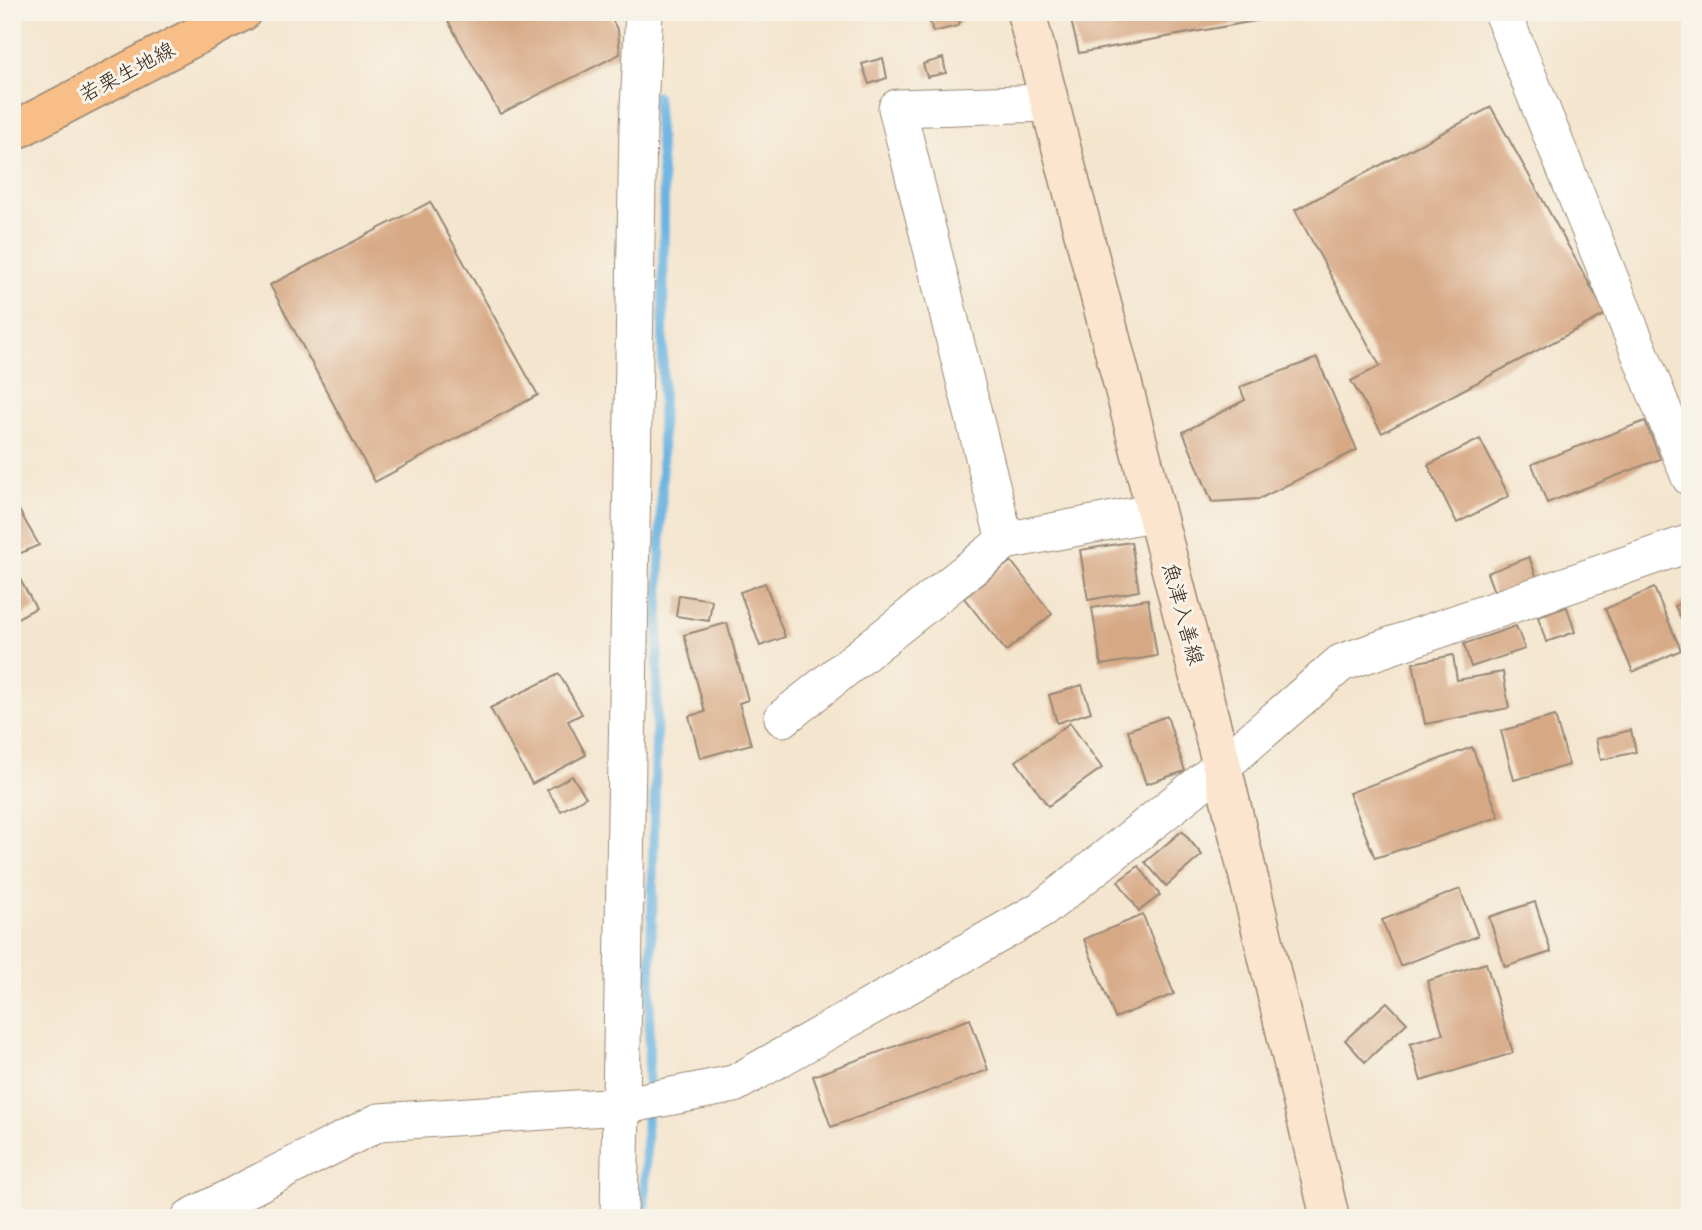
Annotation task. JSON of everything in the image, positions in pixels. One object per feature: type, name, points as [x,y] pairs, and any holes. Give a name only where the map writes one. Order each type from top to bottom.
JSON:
[{"type":"main road","name":"若栗生地線","points":[[12,132],[242,12]]},
{"type":"main road","name":"魚津入善線","points":[[1026,12],[1222,766],[1330,1218]]},
{"type":"street","points":[[619,1218],[638,141],[644,12]]},
{"type":"street","points":[[1502,12],[1690,477]]},
{"type":"street","points":[[1005,541],[897,108],[1049,103]]},
{"type":"street","points":[[783,718],[1005,541],[1156,512]]},
{"type":"street","points":[[190,1218],[379,1122],[621,1106],[734,1084],[1041,910],[1222,766],[1340,663],[1690,544]]},
{"type":"building","points":[[443,12],[608,12],[618,31],[620,54],[500,114]]},
{"type":"building","points":[[927,12],[964,12],[958,26],[933,32]]},
{"type":"building","points":[[1069,12],[1293,12],[1293,14],[1079,53]]},
{"type":"building","points":[[883,58],[887,78],[869,84],[862,64]]},
{"type":"building","points":[[943,58],[946,73],[927,77],[923,64]]},
{"type":"building","points":[[1491,107],[1606,314],[1382,433],[1351,381],[1380,366],[1295,210]]},
{"type":"building","points":[[430,202],[538,395],[375,482],[270,285]]},
{"type":"building","points":[[1317,358],[1357,450],[1259,499],[1212,502],[1183,432],[1245,400],[1240,387]]},
{"type":"building","points":[[1645,421],[1660,459],[1547,503],[1532,464]]},
{"type":"building","points":[[1480,439],[1509,496],[1457,523],[1428,465]]},
{"type":"building","points":[[12,498],[39,545],[12,557]]},
{"type":"building","points":[[1131,542],[1139,591],[1088,600],[1080,550]]},
{"type":"building","points":[[1529,557],[1537,578],[1495,594],[1487,573]]},
{"type":"building","points":[[1011,561],[1052,614],[1006,651],[964,598]]},
{"type":"building","points":[[12,565],[36,608],[12,621]]},
{"type":"building","points":[[765,583],[785,637],[760,646],[740,592]]},
{"type":"building","points":[[1654,588],[1681,650],[1633,672],[1605,609]]},
{"type":"building","points":[[679,595],[712,600],[709,621],[676,616]]},
{"type":"building","points":[[1148,599],[1157,656],[1101,665],[1092,608]]},
{"type":"building","points":[[1690,599],[1690,637],[1675,606]]},
{"type":"building","points":[[1567,607],[1575,632],[1546,642],[1538,617]]},
{"type":"building","points":[[727,623],[748,700],[739,703],[751,744],[700,758],[689,716],[705,712],[684,635]]},
{"type":"building","points":[[1516,626],[1525,649],[1471,667],[1464,644]]},
{"type":"building","points":[[1453,655],[1457,680],[1503,672],[1509,708],[1425,724],[1413,663]]},
{"type":"building","points":[[559,674],[582,714],[568,721],[586,755],[532,784],[490,708]]},
{"type":"building","points":[[1082,685],[1091,712],[1057,723],[1049,695]]},
{"type":"building","points":[[1167,716],[1185,771],[1146,784],[1128,730]]},
{"type":"building","points":[[1555,716],[1569,765],[1514,780],[1501,731]]},
{"type":"building","points":[[1070,723],[1102,768],[1048,806],[1016,761]]},
{"type":"building","points":[[1631,730],[1636,752],[1601,760],[1596,739]]},
{"type":"building","points":[[1472,747],[1499,817],[1375,858],[1349,793]]},
{"type":"building","points":[[572,776],[586,797],[561,811],[547,790]]},
{"type":"building","points":[[1182,831],[1202,855],[1166,886],[1145,862]]},
{"type":"building","points":[[1139,866],[1160,895],[1139,911],[1118,881]]},
{"type":"building","points":[[1460,889],[1478,936],[1400,966],[1382,920]]},
{"type":"building","points":[[1535,902],[1551,952],[1505,967],[1489,917]]},
{"type":"building","points":[[1143,915],[1174,994],[1115,1018],[1084,939]]},
{"type":"building","points":[[1486,963],[1513,1053],[1421,1081],[1410,1044],[1443,1034],[1427,981]]},
{"type":"building","points":[[1387,1002],[1407,1023],[1365,1062],[1345,1040]]},
{"type":"building","points":[[970,1019],[988,1070],[831,1127],[813,1076]]},
{"type":"waterway","points":[[648,1092],[662,473],[664,197],[656,96]]},
{"type":"waterway","points":[[644,1218],[647,1107]]}]
